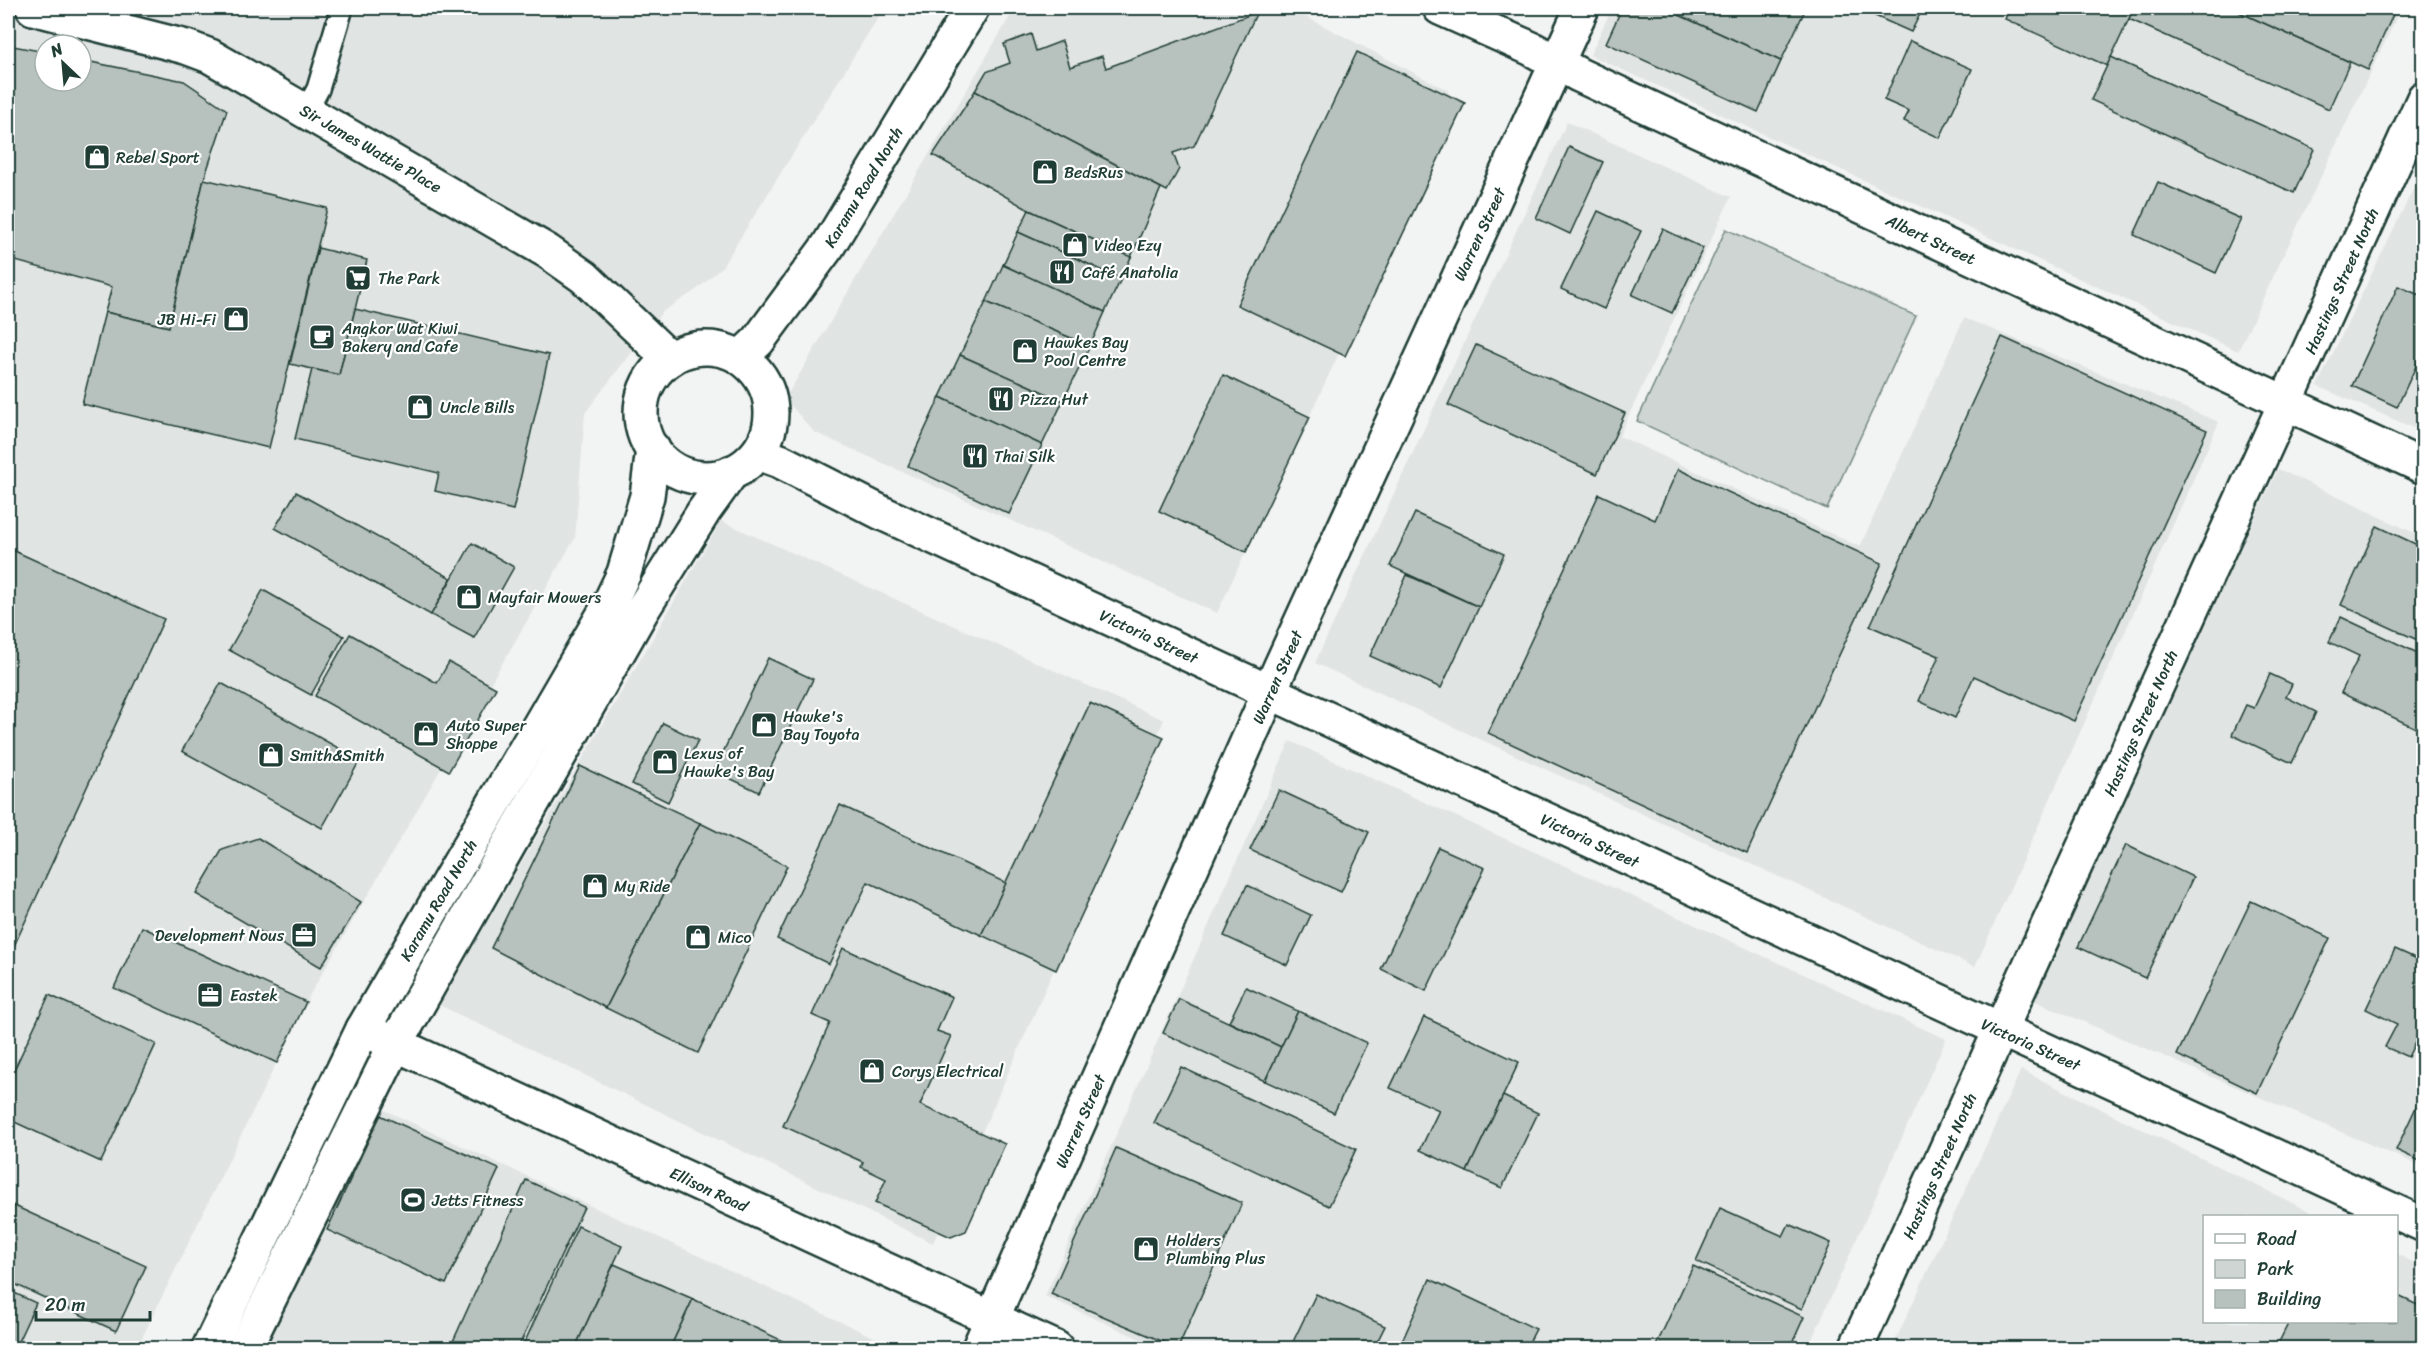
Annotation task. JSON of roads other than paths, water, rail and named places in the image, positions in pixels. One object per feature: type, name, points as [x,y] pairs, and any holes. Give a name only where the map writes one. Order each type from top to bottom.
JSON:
[{"type":"street","name":"Sir James Wattie Place","points":[[33,8],[161,40],[210,56],[547,251],[584,277],[670,359]]},
{"type":"street","name":"Karamu Road North","points":[[741,357],[758,341],[828,246],[972,8]]},
{"type":"street","name":"Albert Street","points":[[1440,8],[1532,49],[1578,75],[2424,467]]},
{"type":"street","name":"Warren Street","points":[[985,1334],[1270,692],[1582,8]]},
{"type":"street","name":"Hastings Street North","points":[[1856,1348],[2424,98]]},
{"type":"street","points":[[704,348],[721,350],[741,357],[759,374],[771,400],[770,428],[758,453],[743,467],[723,476],[702,478],[682,474],[662,461],[648,442],[641,420],[643,397],[653,375],[670,359],[686,351],[704,348]]},
{"type":"street","name":"Karamu Road North","points":[[209,1348],[363,1029],[607,609],[624,573],[647,496],[653,449]]},
{"type":"street","name":"Victoria Street","points":[[758,453],[780,461],[882,513],[2424,1225]]},
{"type":"street","name":"Karamu Road North","points":[[245,1348],[395,1045],[641,612],[704,511],[732,472]]},
{"type":"street","name":"Ellison Road","points":[[363,1029],[947,1297],[985,1334],[1056,1348]]},
{"type":"lane","points":[[306,111],[318,89],[342,8]]},
{"type":"place","name":"Rebel Sport","points":[[97,157]]},
{"type":"place","name":"BedsRus","points":[[1045,172]]},
{"type":"place","name":"Video Ezy","points":[[1075,245]]},
{"type":"place","name":"Café Anatolia","points":[[1062,272]]},
{"type":"place","name":"The Park","points":[[358,278]]},
{"type":"place","name":"JB Hi-Fi","points":[[236,319]]},
{"type":"place","name":"Angkor Wat Kiwi Bakery and Cafe","points":[[322,337]]},
{"type":"place","name":"Hawkes Bay Pool Centre","points":[[1025,351]]},
{"type":"place","name":"Pizza Hut","points":[[1001,399]]},
{"type":"place","name":"Uncle Bills","points":[[420,407]]},
{"type":"place","name":"Thai Silk","points":[[975,456]]},
{"type":"place","name":"Mayfair Mowers","points":[[469,597]]},
{"type":"place","name":"Hawke's Bay Toyota","points":[[764,725]]},
{"type":"place","name":"Auto Super Shoppe","points":[[426,734]]},
{"type":"place","name":"Smith&Smith","points":[[271,755]]},
{"type":"place","name":"Lexus of Hawke's Bay","points":[[665,762]]},
{"type":"place","name":"My Ride","points":[[595,886]]},
{"type":"place","name":"Development Nous","points":[[304,935]]},
{"type":"place","name":"Mico","points":[[698,937]]},
{"type":"place","name":"Eastek","points":[[210,995]]},
{"type":"place","name":"Corys Electrical","points":[[872,1071]]},
{"type":"place","name":"Jetts Fitness","points":[[413,1200]]},
{"type":"place","name":"Holders Plumbing Plus","points":[[1146,1249]]}]
